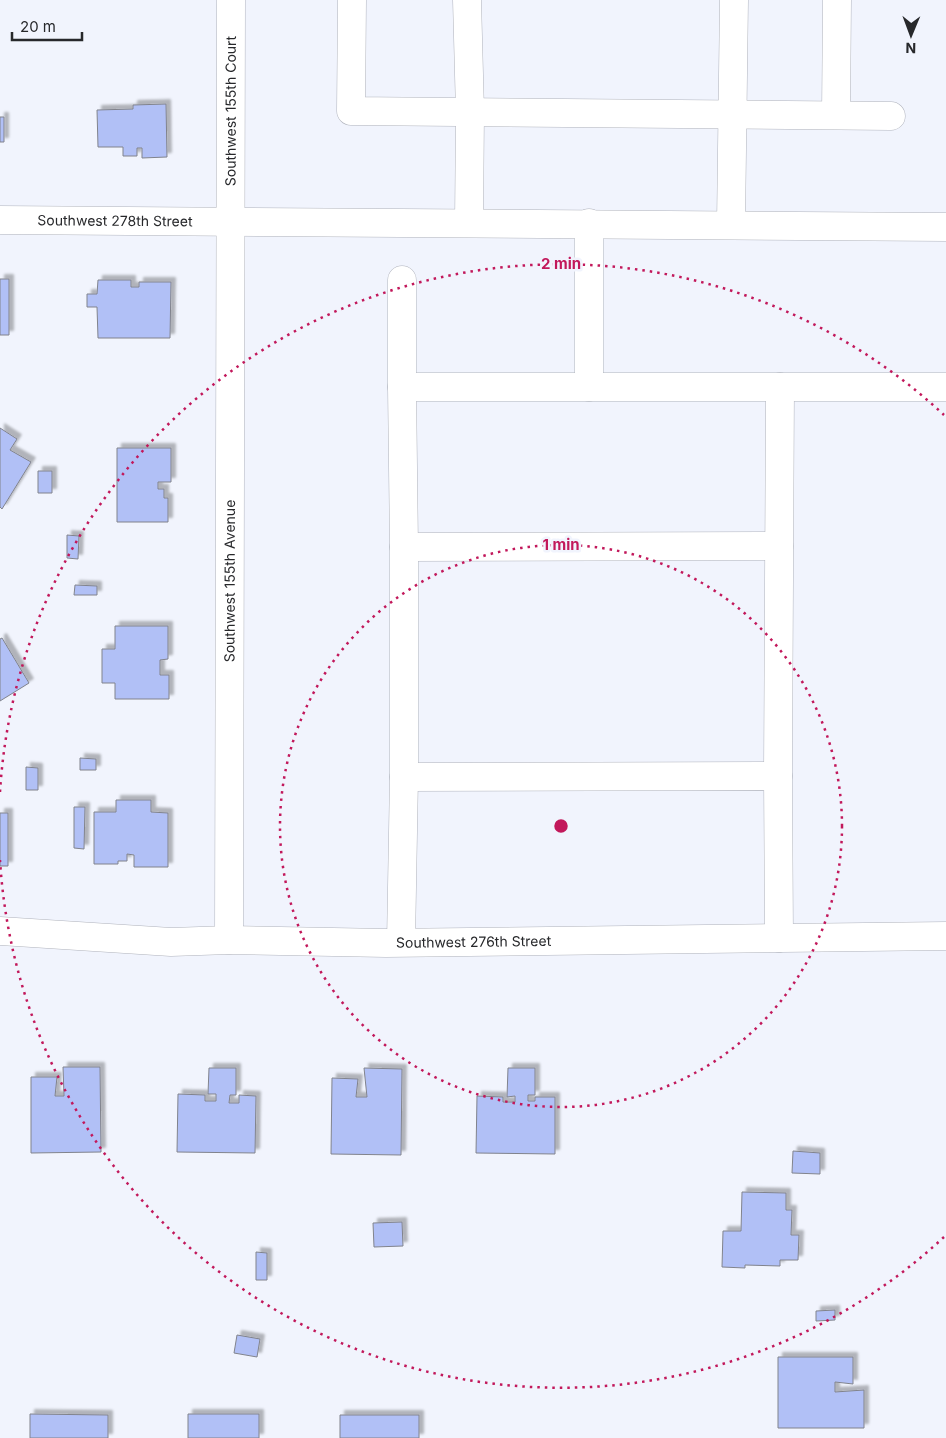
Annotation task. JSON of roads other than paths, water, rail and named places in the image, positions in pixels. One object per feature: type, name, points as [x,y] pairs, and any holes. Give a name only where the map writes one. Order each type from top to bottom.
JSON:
[{"type":"street","name":"Southwest 155th Court","points":[[230,221],[231,0]]},
{"type":"street","points":[[352,0],[351,111],[732,113],[891,116]]},
{"type":"street","points":[[467,0],[470,112],[469,223]]},
{"type":"street","points":[[731,224],[734,0]]},
{"type":"street","points":[[836,115],[837,0]]},
{"type":"street","name":"Southwest 278th Street","points":[[0,220],[946,227]]},
{"type":"street","name":"Southwest 155th Avenue","points":[[229,940],[230,221]]},
{"type":"street","points":[[589,223],[589,387]]},
{"type":"street","points":[[401,942],[404,777],[402,280]]},
{"type":"street","points":[[402,387],[946,387]]},
{"type":"street","points":[[779,938],[780,387]]},
{"type":"street","points":[[404,547],[779,546]]},
{"type":"street","points":[[404,777],[778,776]]},
{"type":"street","name":"Southwest 276th Street","points":[[0,931],[171,942],[229,940],[401,942],[946,936]]}]
